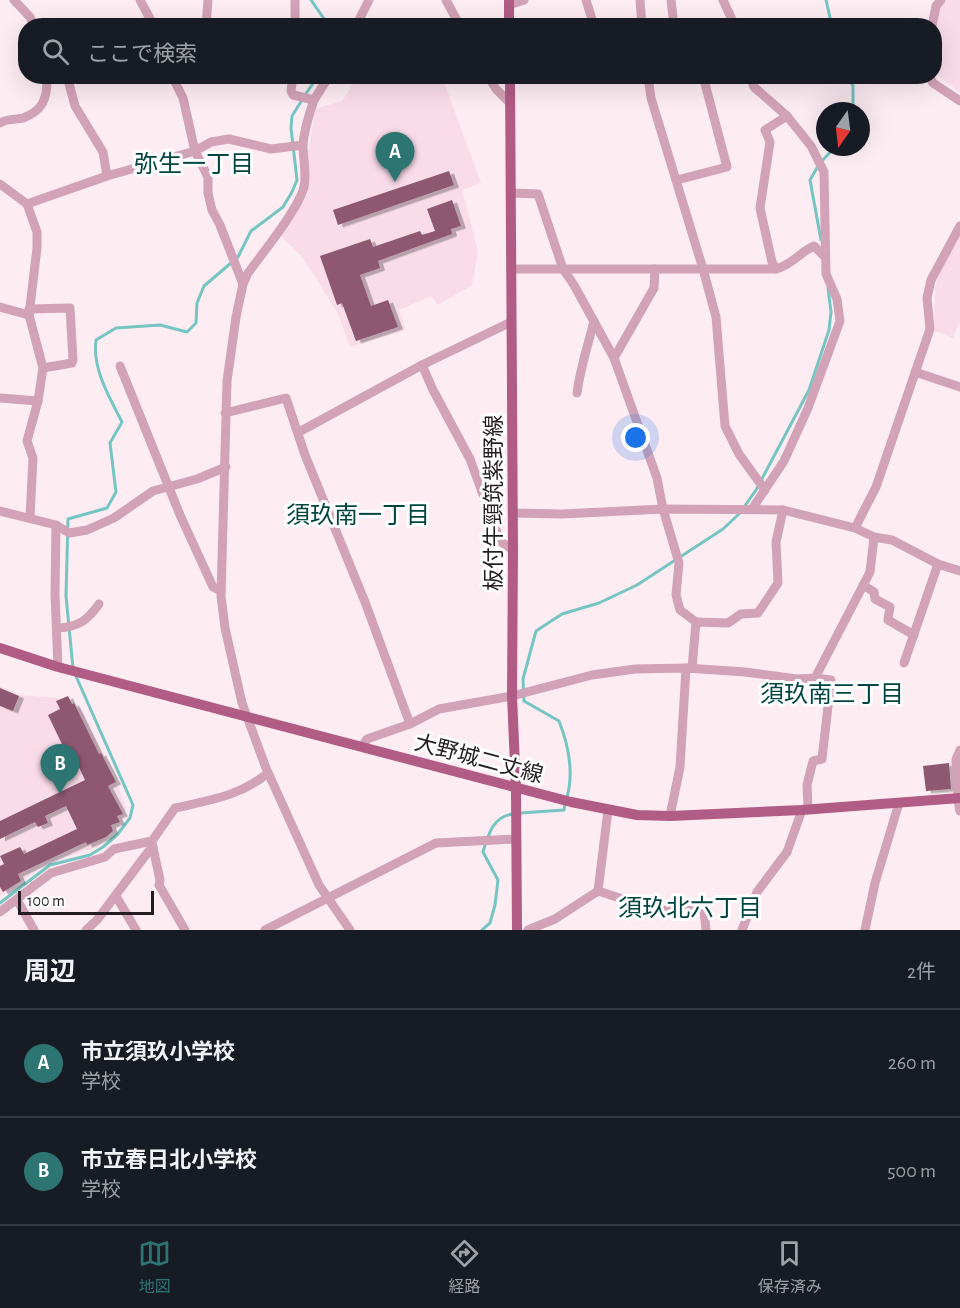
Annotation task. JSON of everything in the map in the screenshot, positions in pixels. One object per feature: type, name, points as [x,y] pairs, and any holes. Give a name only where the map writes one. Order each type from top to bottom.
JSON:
[{"type":"main road","points":[[509,2],[509,18]]},
{"type":"main road","name":"板付牛頸筑紫野線","points":[[510,84],[512,696],[516,788],[517,930]]},
{"type":"main road","name":"大野城二丈線","points":[[0,648],[58,667],[516,788],[637,815],[670,816],[805,810],[960,798]]},
{"type":"street","points":[[14,0],[30,18]]},
{"type":"street","points":[[140,0],[150,18]]},
{"type":"street","points":[[207,18],[208,0]]},
{"type":"street","points":[[295,0],[295,18]]},
{"type":"street","points":[[360,18],[369,0]]},
{"type":"street","points":[[446,0],[456,18]]},
{"type":"street","points":[[509,2],[524,0]]},
{"type":"street","points":[[586,0],[592,18]]},
{"type":"street","points":[[640,0],[641,18]]},
{"type":"street","points":[[671,0],[673,18]]},
{"type":"street","points":[[723,0],[731,18]]},
{"type":"street","points":[[934,18],[936,6],[941,0]]},
{"type":"street","points":[[0,123],[5,120],[23,118],[42,105],[47,96],[47,84]]},
{"type":"street","points":[[69,84],[75,106],[103,152],[107,176]]},
{"type":"street","points":[[176,84],[183,98],[195,151],[208,177],[208,193],[212,210],[243,284]]},
{"type":"street","points":[[292,84],[293,94],[310,100]]},
{"type":"street","points":[[323,84],[310,100],[303,145],[304,185],[301,195],[248,273],[243,284],[236,317],[225,413],[226,467],[221,591],[225,628],[246,716],[268,773],[319,885],[350,930]]},
{"type":"street","points":[[493,84],[510,103]]},
{"type":"street","points":[[649,84],[651,98],[716,317],[725,426],[739,454],[765,490]]},
{"type":"street","points":[[677,180],[726,167],[705,84]]},
{"type":"street","points":[[752,509],[784,461],[808,408],[840,321],[837,299],[826,274],[824,256],[826,224],[824,172],[811,146],[787,116],[753,84]]},
{"type":"street","points":[[936,84],[960,101]]},
{"type":"street","points":[[776,269],[772,262],[760,208],[770,142],[765,130],[787,116]]},
{"type":"street","points":[[27,204],[107,176],[195,151],[211,142],[229,139],[271,149],[303,145]]},
{"type":"street","points":[[0,184],[27,204],[37,232],[38,248],[29,312],[43,368],[38,401],[27,441],[33,458],[30,517]]},
{"type":"street","points":[[511,193],[538,194],[563,269],[614,358],[657,478],[663,509],[679,563],[676,595],[680,610],[696,622],[728,623],[741,614],[758,613],[778,583],[776,542],[783,510]]},
{"type":"street","points":[[855,528],[876,487],[930,329],[927,298],[931,280],[960,226]]},
{"type":"street","points":[[511,269],[776,269],[788,266],[805,250],[814,246],[824,256]]},
{"type":"street","points":[[614,358],[654,288],[655,269]]},
{"type":"street","points":[[0,307],[29,312],[70,308],[72,363],[43,368]]},
{"type":"street","points":[[577,393],[579,374],[585,360],[594,321]]},
{"type":"street","points":[[298,432],[422,365],[512,322]]},
{"type":"street","points":[[422,365],[470,459],[500,541],[513,550]]},
{"type":"street","points":[[120,366],[213,587],[221,591]]},
{"type":"street","points":[[915,372],[960,387]]},
{"type":"street","points":[[0,398],[38,401]]},
{"type":"street","points":[[225,413],[286,398],[305,455],[365,602],[410,724]]},
{"type":"street","points":[[0,511],[56,525],[69,533],[87,530],[114,518],[153,491],[197,479],[226,467]]},
{"type":"street","points":[[513,513],[562,514],[663,509],[783,510],[855,528],[874,537],[892,540],[938,564],[960,571]]},
{"type":"street","points":[[56,525],[55,594],[58,667]]},
{"type":"street","points":[[815,678],[870,572],[874,537]]},
{"type":"street","points":[[904,663],[938,564]]},
{"type":"street","points":[[863,585],[874,592],[875,599],[890,607],[888,620],[914,635]]},
{"type":"street","points":[[58,628],[75,627],[92,614],[99,604]]},
{"type":"street","points":[[670,816],[680,767],[689,668],[696,622]]},
{"type":"street","points":[[362,747],[367,739],[410,724],[439,709],[512,696],[592,675],[634,669],[689,668],[745,672],[797,680],[815,678],[831,680],[822,759],[813,761],[807,785],[805,810],[788,852],[758,892],[742,930]]},
{"type":"street","points":[[960,750],[956,760],[960,811]]},
{"type":"street","points":[[86,930],[116,896],[175,808],[217,799],[252,786],[268,773]]},
{"type":"street","points":[[865,930],[875,883],[899,802]]},
{"type":"street","points":[[528,930],[555,919],[598,891],[608,810]]},
{"type":"street","points":[[265,930],[436,843],[516,839]]},
{"type":"street","points":[[0,912],[51,873],[105,857],[114,849],[153,844]]},
{"type":"street","points":[[153,844],[159,885],[185,930]]},
{"type":"street","points":[[598,891],[657,910],[677,910],[688,906],[704,910],[706,930]]},
{"type":"street","points":[[116,896],[136,930]]},
{"type":"street","points":[[17,900],[34,930]]},
{"type":"shaded area","points":[[946,0],[960,0],[960,93],[942,79],[942,18],[938,18],[940,9]]},
{"type":"shaded area","points":[[353,84],[445,84],[481,183],[462,190],[478,252],[472,285],[438,305],[431,296],[399,310],[406,330],[350,347],[338,314],[304,259],[281,236],[308,194],[308,155],[315,109],[342,101]]},
{"type":"shaded area","points":[[960,235],[960,320],[953,338],[934,330],[935,288],[942,264]]},
{"type":"shaded area","points":[[0,686],[20,695],[58,698],[83,711],[116,781],[126,808],[122,822],[98,847],[47,863],[0,896]]},
{"type":"building","points":[[449,171],[454,185],[338,225],[333,210]]},
{"type":"building","points":[[452,200],[461,226],[451,229],[452,234],[378,261],[380,268],[360,275],[371,306],[388,300],[398,327],[356,341],[342,303],[337,305],[320,256],[370,239],[373,247],[420,231],[422,235],[435,231],[427,209]]},
{"type":"building","points":[[0,688],[19,696],[13,711],[0,706]]},
{"type":"building","points":[[68,696],[72,704],[74,703],[99,754],[101,753],[116,782],[108,786],[123,814],[117,816],[120,822],[111,825],[113,831],[106,837],[87,845],[86,842],[18,874],[21,881],[3,892],[0,887],[0,866],[4,864],[0,856],[20,847],[24,854],[77,829],[66,806],[45,816],[48,823],[38,827],[35,822],[0,839],[0,821],[85,780],[76,761],[71,763],[48,715],[60,709],[56,701]]},
{"type":"building","points":[[949,763],[951,789],[926,791],[923,766]]},
{"type":"waterway","points":[[311,0],[323,18]]},
{"type":"waterway","points":[[826,0],[830,18]]},
{"type":"waterway","points":[[305,95],[313,84]]},
{"type":"waterway","points":[[852,84],[853,102]]},
{"type":"waterway","points":[[73,668],[66,596],[68,519],[107,508],[116,492],[110,443],[122,422],[99,372],[95,351],[96,340],[116,328],[160,325],[187,332],[196,323],[197,303],[204,286],[238,257],[251,231],[283,207],[292,192],[297,180],[291,128],[292,116],[302,100]]},
{"type":"waterway","points":[[822,161],[827,156]]},
{"type":"waterway","points":[[818,166],[810,180],[821,240]]},
{"type":"waterway","points":[[744,507],[756,490],[809,390],[829,330],[831,312],[828,288]]},
{"type":"waterway","points":[[567,797],[570,778],[569,758],[559,721],[524,701],[523,679],[536,631],[562,614],[599,603],[637,585],[723,529],[740,513]]},
{"type":"waterway","points":[[0,903],[50,865],[90,855],[103,847],[117,835],[130,818],[133,805],[75,674]]},
{"type":"waterway","points":[[520,813],[564,810],[565,803]]},
{"type":"waterway","points":[[482,930],[490,923],[498,880],[483,852],[492,827],[501,818],[513,814]]},
{"type":"place","name":"市立須玖小学校","points":[[395,182]]},
{"type":"place","name":"市立春日北小学校","points":[[60,794]]},
{"type":"district","name":"弥生一丁目","points":[[194,164]]},
{"type":"district","name":"須玖南一丁目","points":[[358,515]]},
{"type":"district","name":"須玖南三丁目","points":[[832,694]]},
{"type":"district","name":"須玖北六丁目","points":[[690,908]]}]
